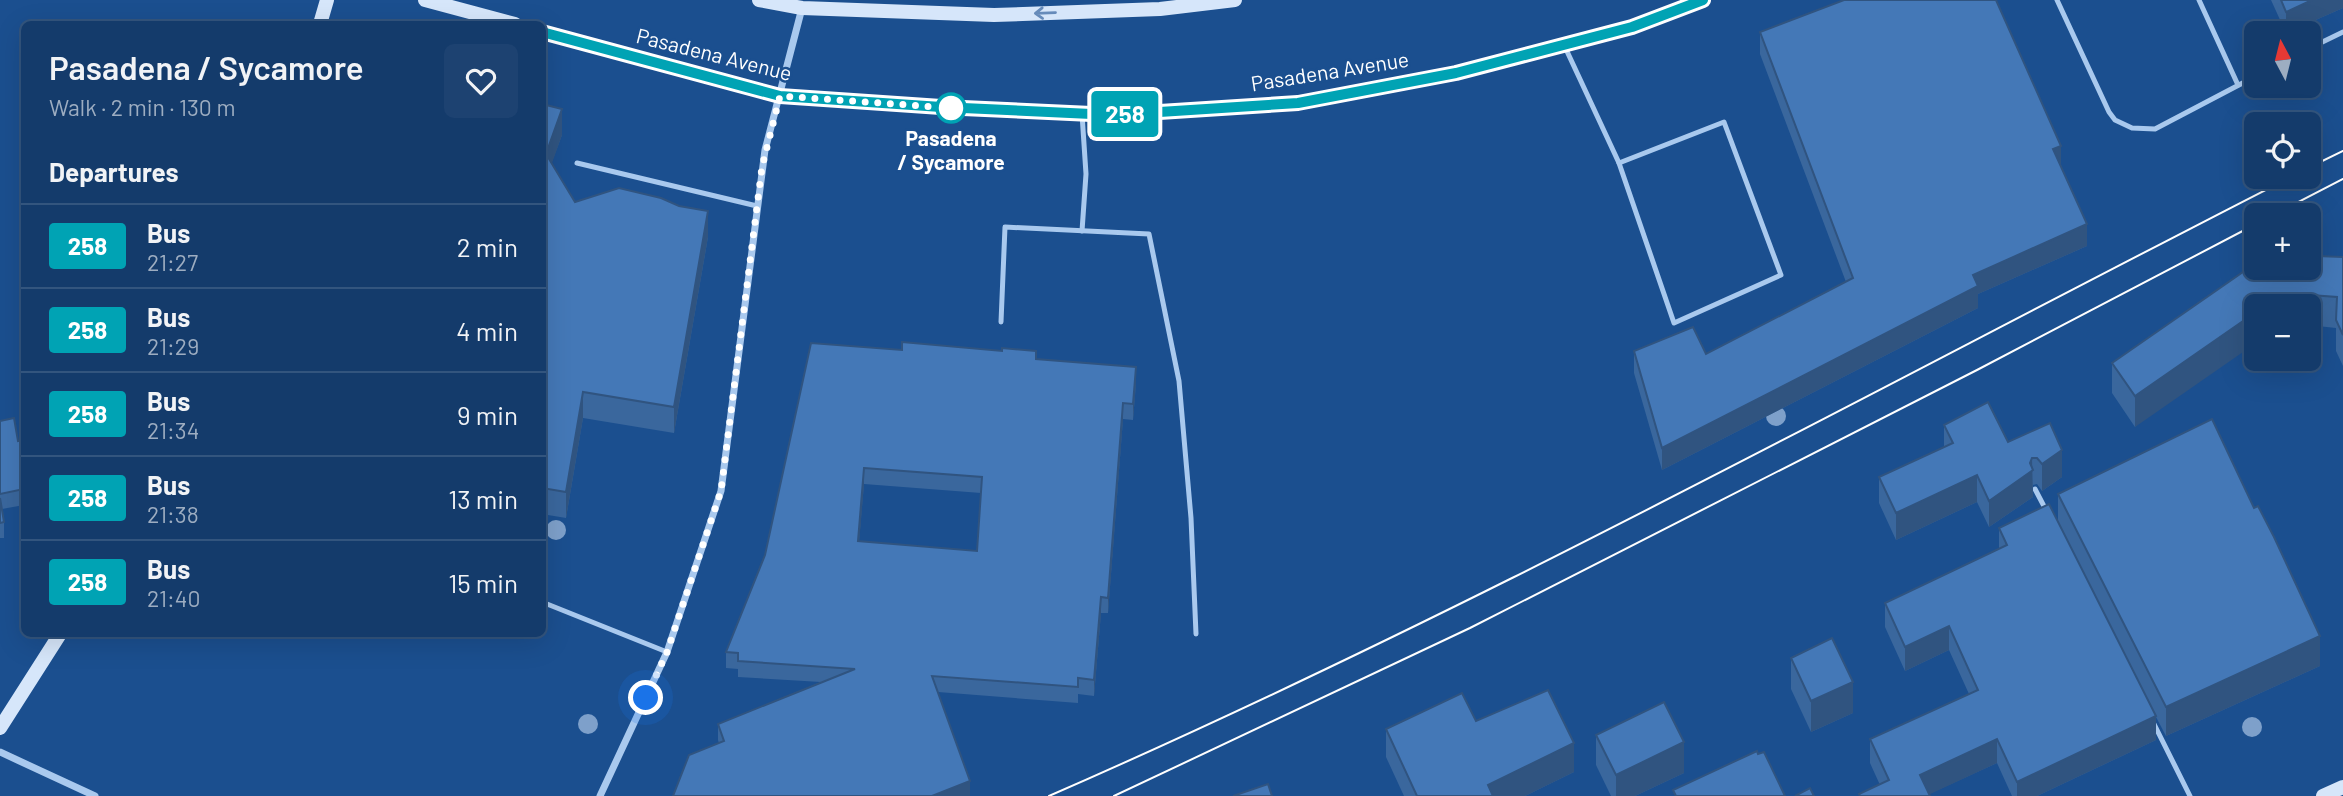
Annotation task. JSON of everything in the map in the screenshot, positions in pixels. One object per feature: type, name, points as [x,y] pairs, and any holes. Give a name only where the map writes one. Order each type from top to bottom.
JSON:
[{"type":"main road","points":[[321,21],[327,0]]},
{"type":"main road","points":[[425,0],[504,21]]},
{"type":"main road","points":[[759,0],[802,8],[994,15],[1160,9],[1235,0]]},
{"type":"main road","name":"Pasadena Avenue","points":[[546,33],[780,96],[1113,115],[1298,103],[1456,73],[1632,27],[1703,0]]},
{"type":"main road","points":[[0,728],[58,637]]},
{"type":"main road","points":[[2323,796],[2343,787]]},
{"type":"street","points":[[600,796],[667,652],[721,491],[765,150],[802,8]]},
{"type":"street","points":[[0,752],[95,796]]},
{"type":"lane","points":[[2057,0],[2109,113],[2123,124],[2144,130],[2155,129],[2244,82]]},
{"type":"lane","points":[[2199,0],[2238,85]]},
{"type":"lane","points":[[2321,43],[2343,32]]},
{"type":"lane","points":[[1564,44],[1619,163],[1674,323],[1781,275],[1724,122],[1619,163]]},
{"type":"lane","points":[[1082,114],[1086,174],[1083,231]]},
{"type":"lane","points":[[577,163],[757,206]]},
{"type":"lane","points":[[1001,322],[1005,228],[1149,234],[1179,382],[1191,518],[1196,634]]},
{"type":"lane","points":[[2035,489],[2048,514]]},
{"type":"lane","points":[[546,604],[667,652]]},
{"type":"lane","points":[[2148,713],[2190,796]]},
{"type":"building","points":[[1844,0],[1996,0],[2061,146],[2053,149],[2087,224],[1973,275],[1978,286],[1662,448],[1634,351],[1693,327],[1706,354],[1853,278],[1760,32]]},
{"type":"building","points":[[2281,0],[2312,0],[2286,12]]},
{"type":"building","points":[[546,105],[562,109],[546,154]]},
{"type":"building","points":[[546,154],[575,202],[619,188],[661,198],[679,206],[708,211],[674,407],[583,392],[566,492],[546,489]]},
{"type":"building","points":[[2321,256],[2343,257],[2343,335],[2336,320],[2337,297],[2321,294],[2244,294],[2244,320],[2135,396],[2112,363],[2244,271],[2244,280],[2321,280]]},
{"type":"building","points":[[902,342],[1002,351],[1002,348],[1036,351],[1036,359],[1136,367],[1133,404],[1123,403],[1108,598],[1101,597],[1094,680],[1078,678],[1078,687],[932,676],[970,781],[932,796],[673,796],[689,755],[724,741],[718,724],[855,669],[738,661],[738,653],[726,652],[765,555],[811,343],[902,350]],"holes":[[[864,468],[982,477],[977,551],[858,541]]]},
{"type":"building","points":[[1988,402],[2008,442],[2050,423],[2062,450],[2042,464],[2037,458],[2032,458],[2030,463],[2033,470],[1989,501],[1977,475],[1896,513],[1879,477],[1953,443],[1944,425]]},
{"type":"building","points":[[14,418],[18,441],[21,440],[21,490],[0,494],[0,421]]},
{"type":"building","points":[[2212,419],[2254,508],[2258,506],[2274,537],[2320,636],[2166,707],[2058,494]]},
{"type":"building","points":[[0,498],[4,522],[0,523]]},
{"type":"building","points":[[2049,504],[2156,716],[2017,782],[1997,739],[1920,775],[1930,796],[1860,796],[1859,794],[1889,780],[1870,739],[1978,690],[1949,626],[1905,647],[1885,603],[2007,545],[1999,528]]},
{"type":"building","points":[[1832,638],[1853,682],[1811,701],[1791,658]]},
{"type":"building","points":[[1548,690],[1574,743],[1488,785],[1493,796],[1417,796],[1386,729],[1462,693],[1476,721]]},
{"type":"building","points":[[1664,702],[1684,742],[1616,775],[1596,735]]},
{"type":"building","points":[[1757,751],[1758,754],[1764,752],[1785,796],[1676,796],[1673,790]]},
{"type":"building","points":[[1268,784],[1272,796],[1233,796]]},
{"type":"building","points":[[1810,788],[1814,796],[1795,796]]},
{"type":"tram line","points":[[2321,162],[2343,151]]},
{"type":"tram line","points":[[2296,203],[2343,179]]},
{"type":"tram line","points":[[1049,796],[1207,725],[1520,574],[2268,189]]},
{"type":"tram line","points":[[1114,796],[1470,628],[1977,370],[2244,230]]},
{"type":"bus line","name":"258","points":[[546,33],[780,96],[1113,115],[1298,103],[1456,73],[1632,27],[1703,0]]},
{"type":"place","name":"Pasadena / Sycamore","points":[[951,108]]},
{"type":"route","points":[[646,698],[667,652],[721,491],[762,167],[780,96],[951,108]]}]
